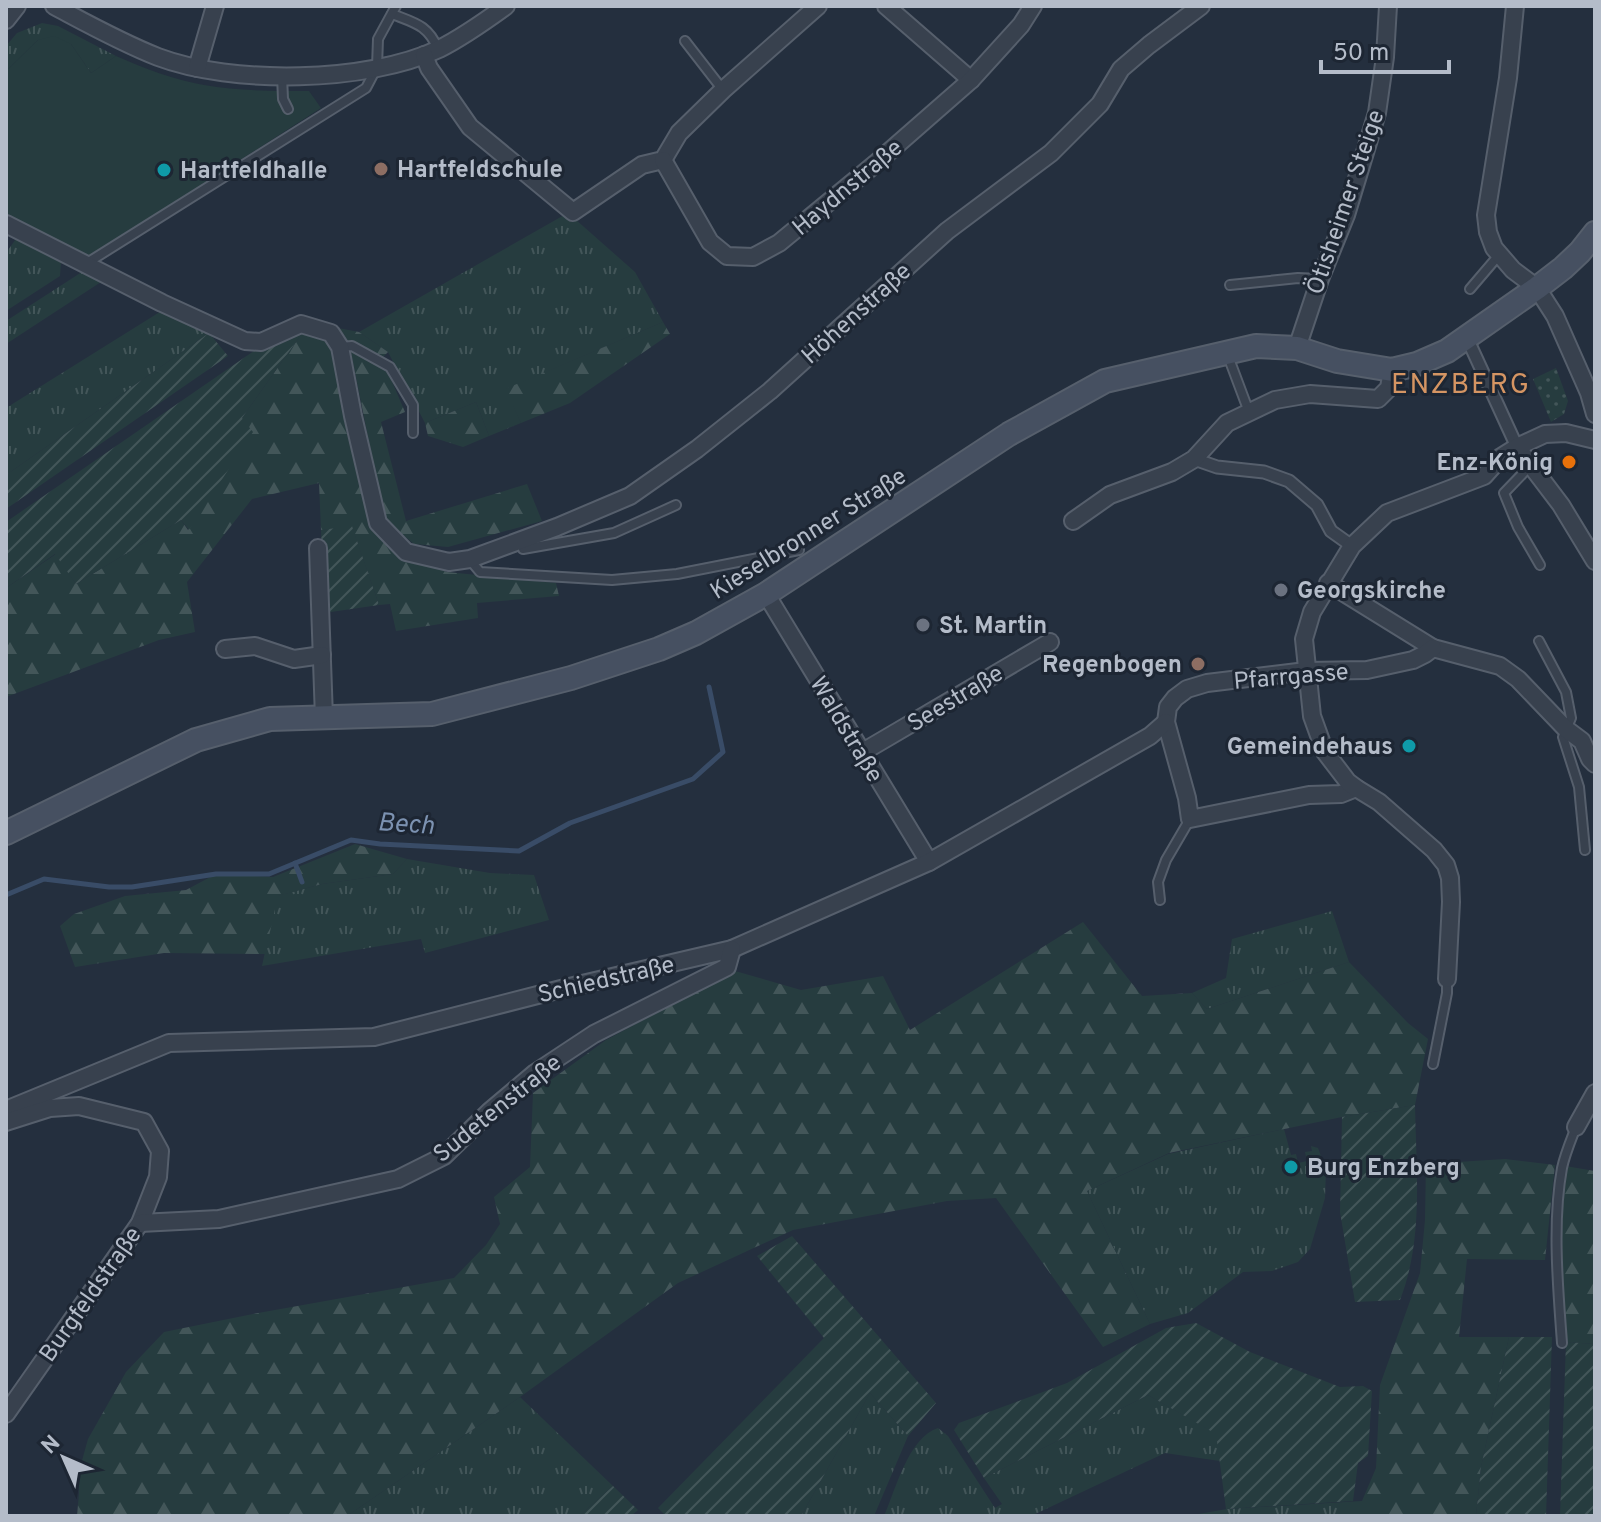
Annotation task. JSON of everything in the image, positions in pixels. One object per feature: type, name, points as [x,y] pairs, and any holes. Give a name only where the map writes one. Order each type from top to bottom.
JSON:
[{"type":"main road","name":"Kieselbronner Straße","points":[[6,833],[196,740],[270,719],[432,714],[571,678],[659,649],[696,633],[766,594],[1009,434],[1105,381],[1256,346],[1297,348],[1337,361],[1392,370],[1417,364],[1447,351],[1537,288],[1580,252],[1595,233]]},
{"type":"street","points":[[6,20],[17,6]]},
{"type":"street","points":[[54,6],[112,38],[160,58],[238,75],[282,76],[336,74],[377,67],[431,52],[476,29],[506,6]]},
{"type":"street","points":[[197,68],[215,6]]},
{"type":"street","points":[[431,52],[429,68],[470,127],[573,212],[642,165],[663,160],[679,133],[818,6]]},
{"type":"street","points":[[886,6],[971,80]]},
{"type":"street","name":"Haydnstraße","points":[[663,160],[710,242],[727,256],[753,257],[779,243],[971,80],[1021,25],[1033,6]]},
{"type":"street","name":"Höhenstraße","points":[[470,559],[630,496],[697,449],[770,391],[947,231],[1051,153],[1100,104],[1121,69],[1201,6]]},
{"type":"street","name":"Ötisheimer Steige","points":[[1297,348],[1346,215],[1377,113],[1388,6]]},
{"type":"street","points":[[1515,6],[1508,78],[1486,215],[1488,232],[1494,248],[1513,270],[1537,288],[1555,316],[1592,391],[1595,414]]},
{"type":"street","points":[[6,224],[84,265],[245,341],[261,342],[301,324],[331,333],[340,347],[378,523],[406,552],[449,562],[470,559]]},
{"type":"street","points":[[1467,338],[1517,447],[1561,505],[1595,561]]},
{"type":"street","points":[[1073,521],[1110,495],[1172,472],[1194,459],[1227,423],[1249,412],[1275,400],[1310,390],[1378,399],[1389,388],[1392,370]]},
{"type":"street","points":[[1447,979],[1451,902],[1446,865],[1434,850],[1379,802],[1348,782],[1325,752],[1312,716],[1304,639],[1312,612],[1352,546],[1387,513],[1484,476],[1501,457],[1545,434],[1566,433],[1595,439]]},
{"type":"street","points":[[1194,459],[1217,467],[1264,472],[1289,481],[1317,505],[1331,531],[1352,546]]},
{"type":"street","points":[[318,548],[324,718]]},
{"type":"street","points":[[1328,583],[1433,648],[1500,666],[1518,679],[1566,729],[1582,741],[1595,764]]},
{"type":"street","name":"Waldstraße","points":[[766,594],[929,862]]},
{"type":"street","name":"Seestraße","points":[[861,753],[1050,642]]},
{"type":"street","points":[[225,649],[255,646],[294,659],[322,655]]},
{"type":"street","name":"Pfarrgasse","points":[[1166,722],[1168,707],[1175,698],[1187,689],[1207,683],[1306,671],[1367,670],[1413,660],[1433,648]]},
{"type":"street","points":[[1166,722],[1190,819],[1309,795],[1341,794],[1356,788]]},
{"type":"street","name":"Schiedstraße","points":[[6,1110],[169,1043],[374,1037],[732,949],[929,862],[1150,736],[1166,722]]},
{"type":"street","name":"Sudetenstraße","points":[[140,1223],[219,1219],[398,1179],[444,1156],[535,1073],[594,1034],[727,967],[732,949]]},
{"type":"street","points":[[1576,1127],[1595,1093]]},
{"type":"street","name":"Burgfeldstraße","points":[[6,1122],[50,1108],[79,1106],[144,1122],[160,1151],[158,1177],[140,1223],[6,1414]]},
{"type":"lane","points":[[84,265],[366,88],[377,67],[378,39],[394,10],[431,33],[431,52]]},
{"type":"lane","points":[[685,41],[723,90]]},
{"type":"lane","points":[[282,76],[283,99],[288,109]]},
{"type":"lane","points":[[1470,289],[1500,255]]},
{"type":"lane","points":[[1230,285],[1298,278],[1320,279]]},
{"type":"lane","points":[[340,347],[352,346],[390,367],[413,405],[413,433]]},
{"type":"lane","points":[[1227,352],[1249,412]]},
{"type":"lane","points":[[1530,466],[1504,493],[1518,527],[1540,565]]},
{"type":"lane","points":[[521,540],[523,549],[614,533],[676,505]]},
{"type":"lane","points":[[470,559],[480,572],[612,580],[677,574],[799,550]]},
{"type":"lane","points":[[1539,641],[1566,692],[1571,718],[1563,737],[1579,787],[1585,850]]},
{"type":"lane","points":[[1160,900],[1158,882],[1166,860],[1190,819]]},
{"type":"lane","points":[[1433,1064],[1447,979]]},
{"type":"lane","points":[[1562,1343],[1557,1275],[1559,1205],[1562,1167],[1576,1127]]},
{"type":"green space","points":[[42,23],[58,26],[116,56],[91,73],[71,44],[38,40],[6,71],[6,46],[17,33]]},
{"type":"green space","points":[[54,36],[71,44],[91,73],[116,56],[170,77],[204,85],[243,90],[309,91],[321,108],[88,258],[6,218],[6,71],[38,40]]},
{"type":"green space","points":[[566,214],[635,272],[663,322],[506,389],[521,423],[489,436],[476,402],[425,423],[388,352],[359,332]]},
{"type":"green space","points":[[18,236],[61,262],[60,276],[6,311],[6,253]]},
{"type":"green space","points":[[85,270],[104,280],[6,344],[6,321]]},
{"type":"green space","points":[[163,310],[209,333],[6,475],[6,408]]},
{"type":"green space","points":[[663,322],[670,334],[570,403],[521,423],[505,389]]},
{"type":"green space","points":[[338,328],[359,332],[388,352],[382,358],[405,412],[381,422],[406,521],[527,484],[542,521],[448,547],[414,544],[385,520],[351,353]]},
{"type":"green space","points":[[303,332],[325,338],[334,346],[370,524],[400,555],[447,572],[556,583],[559,596],[477,603],[478,618],[396,631],[390,604],[379,605],[352,527],[321,530],[319,483],[252,499],[187,582],[195,632],[159,640],[6,697],[6,588],[56,554],[76,584],[181,520],[188,530],[242,418]]},
{"type":"green space","points":[[303,332],[242,418],[253,432],[189,530],[181,520],[76,584],[55,554],[6,588],[6,522],[258,348]]},
{"type":"green space","points":[[209,333],[228,356],[6,509],[6,475]]},
{"type":"green space","points":[[1556,368],[1568,401],[1564,414],[1551,422],[1533,379]]},
{"type":"green space","points":[[476,402],[489,436],[463,447],[428,436],[425,423]]},
{"type":"green space","points":[[352,526],[379,605],[324,613],[321,530]]},
{"type":"green space","points":[[355,844],[407,859],[393,874],[322,884],[278,896],[265,954],[164,953],[75,967],[60,926],[74,914],[125,896],[186,890],[216,874],[273,877]]},
{"type":"green space","points":[[407,859],[490,873],[534,875],[549,920],[425,953],[421,939],[262,966],[277,896],[322,884],[393,874]]},
{"type":"green space","points":[[1332,911],[1349,962],[1207,1009],[1192,993],[1226,978],[1232,939]]},
{"type":"green space","points":[[1083,922],[1142,996],[1192,993],[1207,1009],[1349,962],[1408,1023],[1428,1039],[1415,1105],[1169,1153],[1087,1191],[1150,1324],[1103,1347],[996,1198],[947,1201],[793,1230],[678,1283],[347,1516],[77,1516],[78,1475],[88,1439],[126,1372],[164,1332],[454,1278],[486,1245],[500,1224],[494,1197],[530,1167],[533,1093],[606,1040],[735,971],[801,990],[883,976],[910,1030]]},
{"type":"green space","points":[[1415,1105],[1417,1204],[1408,1277],[1400,1300],[1355,1302],[1340,1212],[1342,1117]]},
{"type":"green space","points":[[1284,1129],[1291,1155],[1296,1154],[1298,1163],[1307,1161],[1305,1152],[1312,1151],[1311,1146],[1318,1148],[1326,1170],[1325,1198],[1310,1249],[1298,1262],[1272,1271],[1243,1272],[1188,1313],[1150,1324],[1087,1191],[1168,1154]]},
{"type":"green space","points":[[1505,1159],[1555,1165],[1545,1260],[1467,1259],[1459,1337],[1509,1337],[1481,1467],[1476,1516],[1362,1516],[1362,1501],[1376,1468],[1380,1385],[1420,1273],[1426,1164]]},
{"type":"green space","points":[[1565,1166],[1595,1171],[1595,1344],[1566,1342],[1560,1261]]},
{"type":"green space","points":[[792,1236],[936,1403],[908,1436],[870,1393],[801,1516],[666,1516],[658,1508],[824,1338],[757,1256]]},
{"type":"green space","points":[[1196,1323],[1250,1352],[1340,1387],[1363,1386],[1372,1391],[1368,1456],[1358,1463],[1353,1501],[1226,1509],[1216,1434],[1148,1395],[984,1478],[954,1430],[959,1423],[1067,1383],[1166,1328]]},
{"type":"green space","points":[[1509,1337],[1552,1337],[1546,1516],[1476,1516],[1481,1467]]},
{"type":"green space","points":[[1566,1342],[1595,1344],[1595,1516],[1560,1516]]},
{"type":"green space","points":[[870,1393],[908,1436],[874,1516],[801,1516]]},
{"type":"green space","points":[[1148,1395],[1217,1434],[1220,1461],[1165,1453],[1031,1516],[884,1516],[911,1453],[919,1442],[938,1428],[948,1436],[995,1508],[1002,1504],[984,1478]]},
{"type":"green space","points":[[520,1397],[613,1486],[579,1516],[347,1516]]},
{"type":"green space","points":[[613,1486],[638,1510],[631,1516],[579,1516]]},
{"type":"green space","points":[[1362,1501],[1362,1516],[1187,1516],[1227,1509]]},
{"type":"waterway","name":"Bech","points":[[6,895],[44,879],[132,887],[216,874],[269,874],[351,840],[519,851],[570,823],[693,779],[723,752],[709,687]]},
{"type":"waterway","points":[[295,863],[302,882]]},
{"type":"place","name":"Hartfeldschule","points":[[381,169]]},
{"type":"place","name":"Hartfeldhalle","points":[[164,170]]},
{"type":"place","name":"Enz-König","points":[[1569,462]]},
{"type":"place","name":"Georgskirche","points":[[1281,590]]},
{"type":"place","name":"St. Martin","points":[[923,625]]},
{"type":"place","name":"Regenbogen","points":[[1198,664]]},
{"type":"place","name":"Gemeindehaus","points":[[1409,746]]},
{"type":"place","name":"Burg Enzberg","points":[[1291,1167]]},
{"type":"district","name":"ENZBERG","points":[[1461,383]]}]
